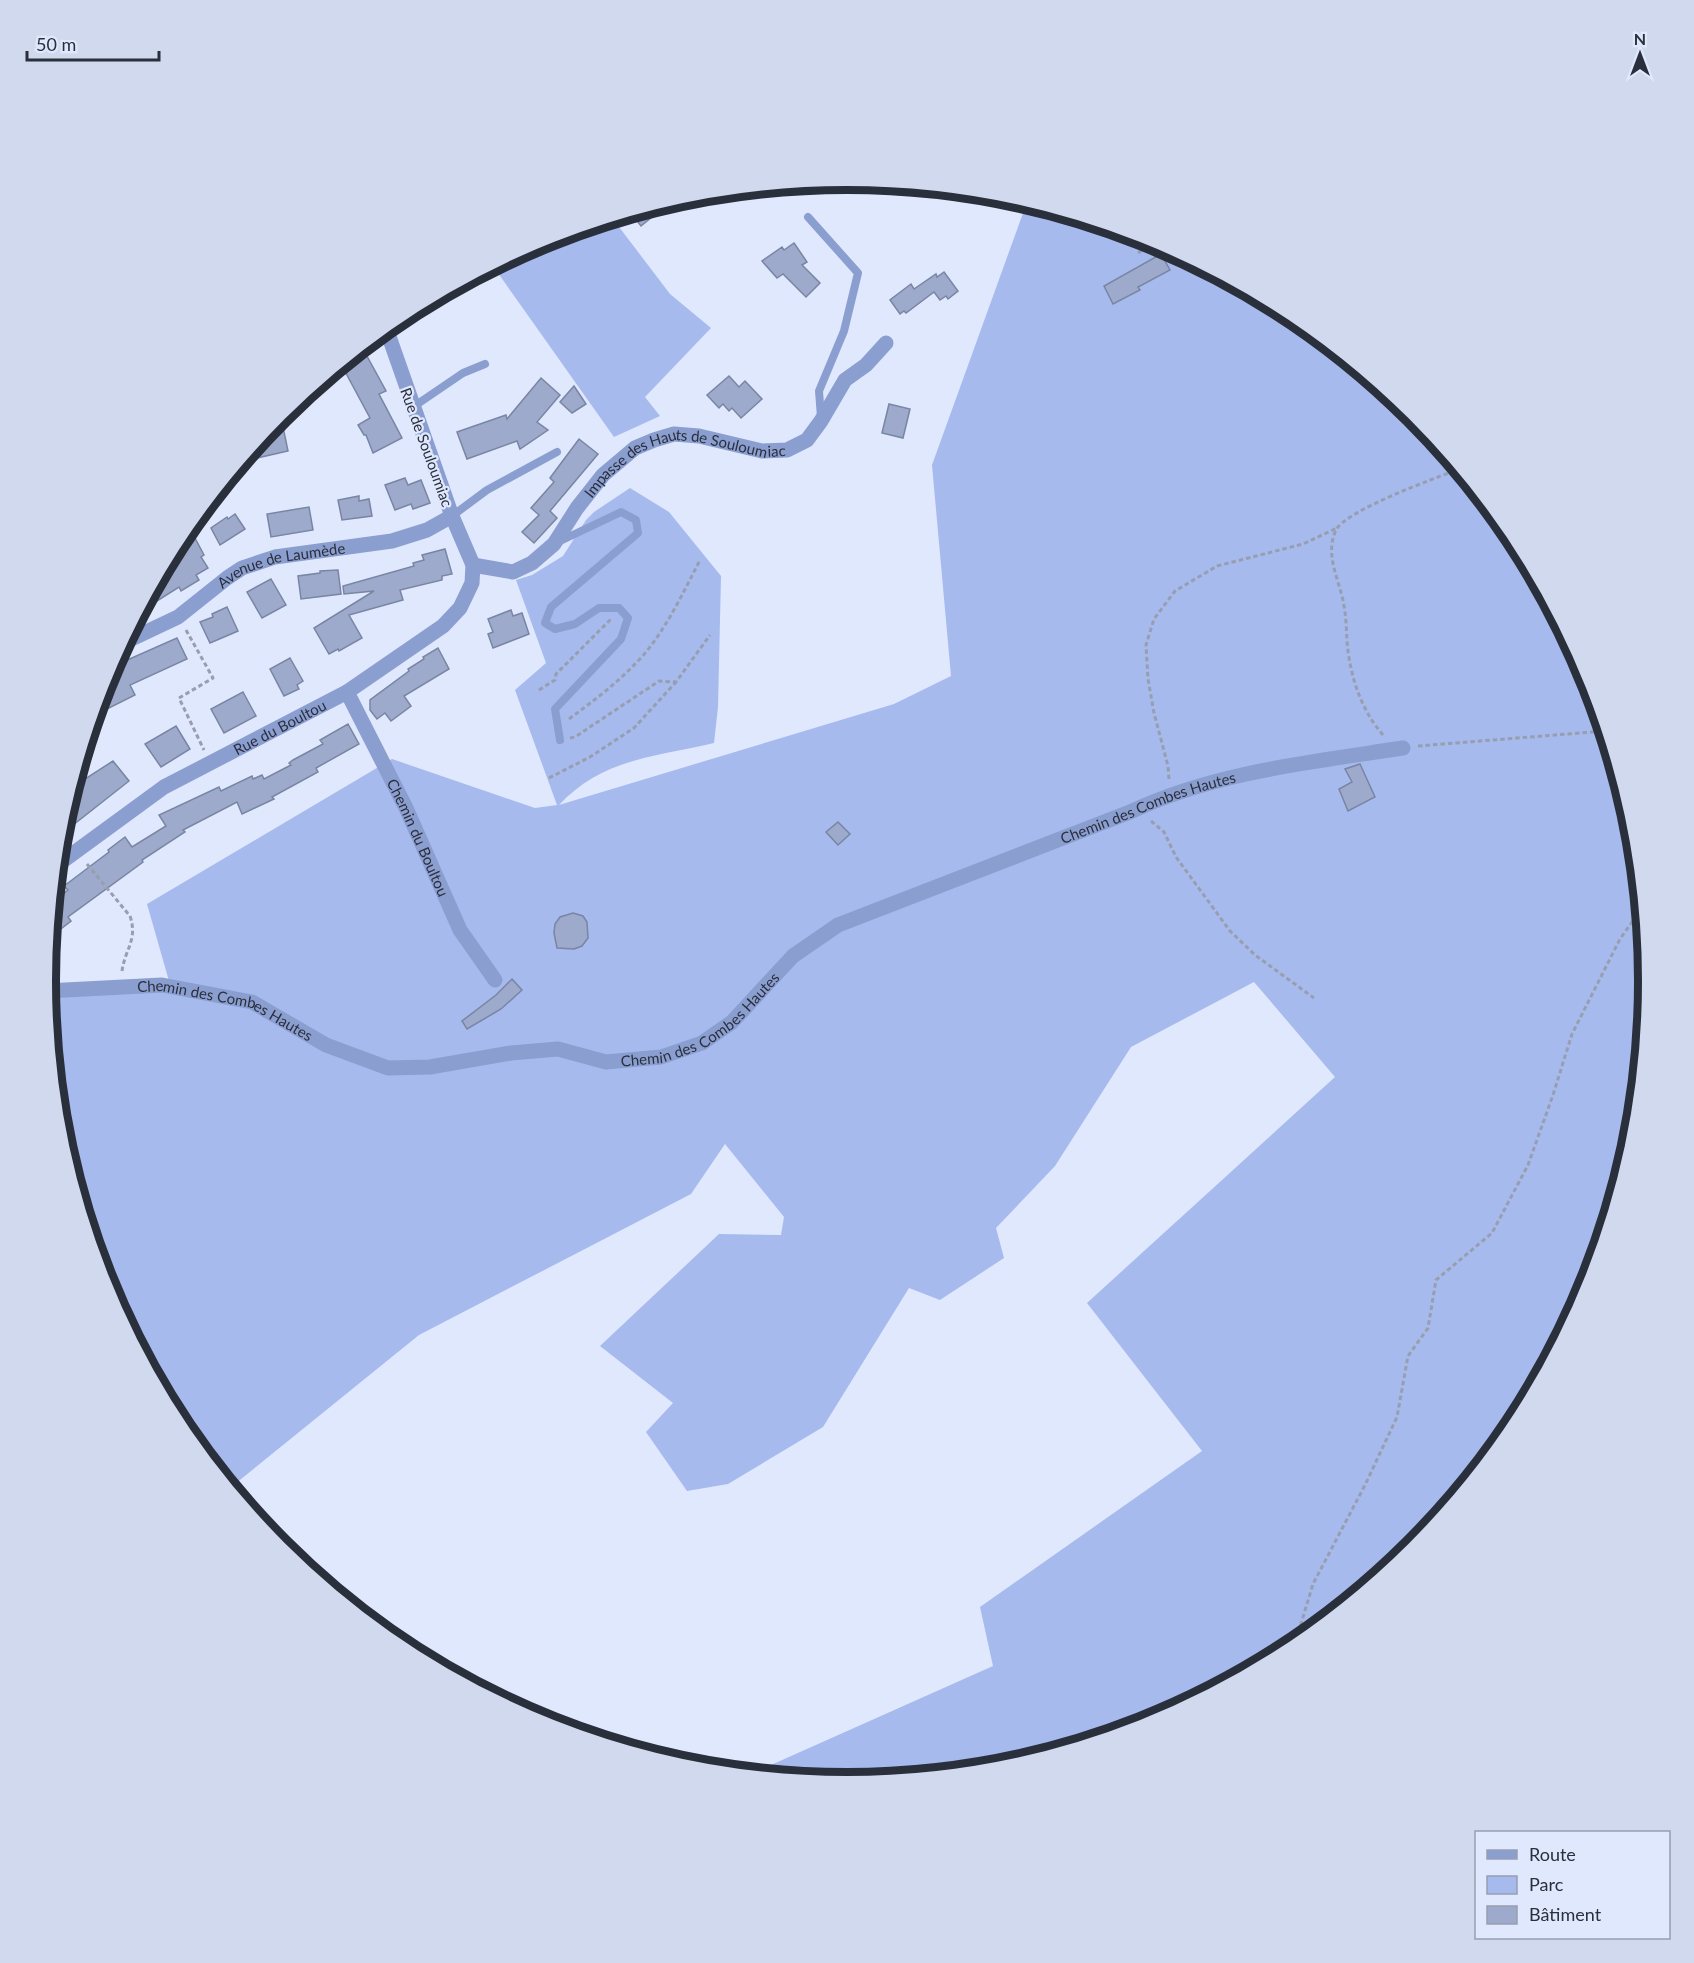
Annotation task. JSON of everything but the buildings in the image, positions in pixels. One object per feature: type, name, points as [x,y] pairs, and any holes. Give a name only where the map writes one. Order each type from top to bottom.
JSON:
[{"type":"street","name":"Rue de Souloumiac","points":[[389,336],[452,516],[473,565]]},
{"type":"street","name":"Impasse des Hauts de Souloumiac","points":[[473,565],[513,572],[532,563],[554,544],[577,508],[603,475],[635,448],[674,434],[699,436],[762,451],[787,450],[807,440],[845,380],[866,365],[886,343]]},
{"type":"street","name":"Avenue de Laumède","points":[[134,638],[178,617],[242,568],[275,557],[392,541],[427,530],[452,516]]},
{"type":"street","name":"Rue du Boultou","points":[[65,859],[164,787],[347,692],[443,626],[460,608],[472,583],[473,565]]},
{"type":"street","name":"Chemin du Boultou","points":[[347,692],[406,808],[460,930],[495,980]]},
{"type":"street","name":"Chemin des Combes Hautes","points":[[56,990],[162,985],[252,1002],[326,1045],[388,1068],[430,1067],[511,1053],[558,1049],[606,1062],[661,1057],[702,1043],[732,1022],[793,956],[838,925],[1130,812],[1163,797],[1242,776],[1326,759],[1403,748]]},
{"type":"lane","points":[[808,217],[858,273],[844,331],[819,392],[821,421]]},
{"type":"lane","points":[[413,407],[464,373],[485,364]]},
{"type":"lane","points":[[452,516],[487,490],[557,452]]},
{"type":"lane","points":[[554,544],[621,512],[636,520],[638,533],[551,607],[545,623],[555,629],[575,624],[600,608],[619,608],[628,618],[621,639],[555,709],[560,740]]},
{"type":"path","points":[[1138,253],[1145,248]]},
{"type":"path","points":[[1163,797],[1169,781],[1168,766],[1154,713],[1148,679],[1146,645],[1154,619],[1175,591],[1216,566],[1304,544],[1337,528],[1351,516],[1452,472]]},
{"type":"path","points":[[1337,528],[1332,551],[1332,565],[1345,607],[1348,652],[1361,700],[1373,724],[1388,740],[1403,748],[1441,743],[1598,732]]},
{"type":"path","points":[[558,728],[612,687],[646,652],[672,614],[700,561]]},
{"type":"path","points":[[539,690],[555,680],[556,674],[608,624],[619,608]]},
{"type":"path","points":[[178,617],[213,678],[180,698],[210,763]]},
{"type":"path","points":[[549,778],[590,757],[634,728],[676,682],[710,635]]},
{"type":"path","points":[[560,740],[575,737],[659,681],[676,682]]},
{"type":"path","points":[[1130,812],[1146,816],[1164,832],[1176,856],[1230,931],[1255,955],[1314,998]]},
{"type":"path","points":[[76,851],[130,916],[134,935],[121,976],[126,987]]},
{"type":"path","points":[[1298,1632],[1312,1584],[1365,1485],[1397,1417],[1408,1356],[1428,1328],[1436,1280],[1492,1233],[1528,1165],[1554,1095],[1572,1034],[1620,939],[1636,917]]},
{"type":"green space","points":[[1024,210],[1101,232],[1150,250],[1197,272],[1287,323],[1369,386],[1442,460],[1505,542],[1557,631],[1578,679],[1612,777],[1632,878],[1637,930],[1638,982],[1637,1033],[1632,1085],[1612,1186],[1596,1236],[1557,1332],[1532,1377],[1505,1421],[1475,1463],[1442,1503],[1369,1577],[1329,1609],[1287,1640],[1197,1691],[1150,1713],[1052,1746],[1001,1758],[899,1771],[847,1773],[764,1768],[993,1666],[980,1607],[1202,1451],[1087,1303],[1335,1077],[1254,982],[1131,1047],[1055,1166],[996,1228],[1004,1258],[940,1300],[909,1288],[823,1427],[728,1484],[687,1491],[646,1432],[673,1403],[600,1346],[719,1234],[781,1235],[784,1217],[725,1144],[691,1194],[419,1335],[236,1483],[189,1421],[162,1377],[137,1332],[98,1236],[82,1186],[62,1085],[57,1033],[56,988],[169,981],[147,904],[392,759],[535,808],[557,805],[515,690],[546,663],[516,580],[532,575],[563,556],[586,520],[630,488],[669,512],[721,576],[718,707],[714,743],[651,756],[612,768],[593,777],[559,805],[894,704],[951,676],[932,465]]},
{"type":"green space","points":[[617,225],[670,294],[711,328],[645,397],[660,416],[614,437],[497,272],[544,250]]}]
